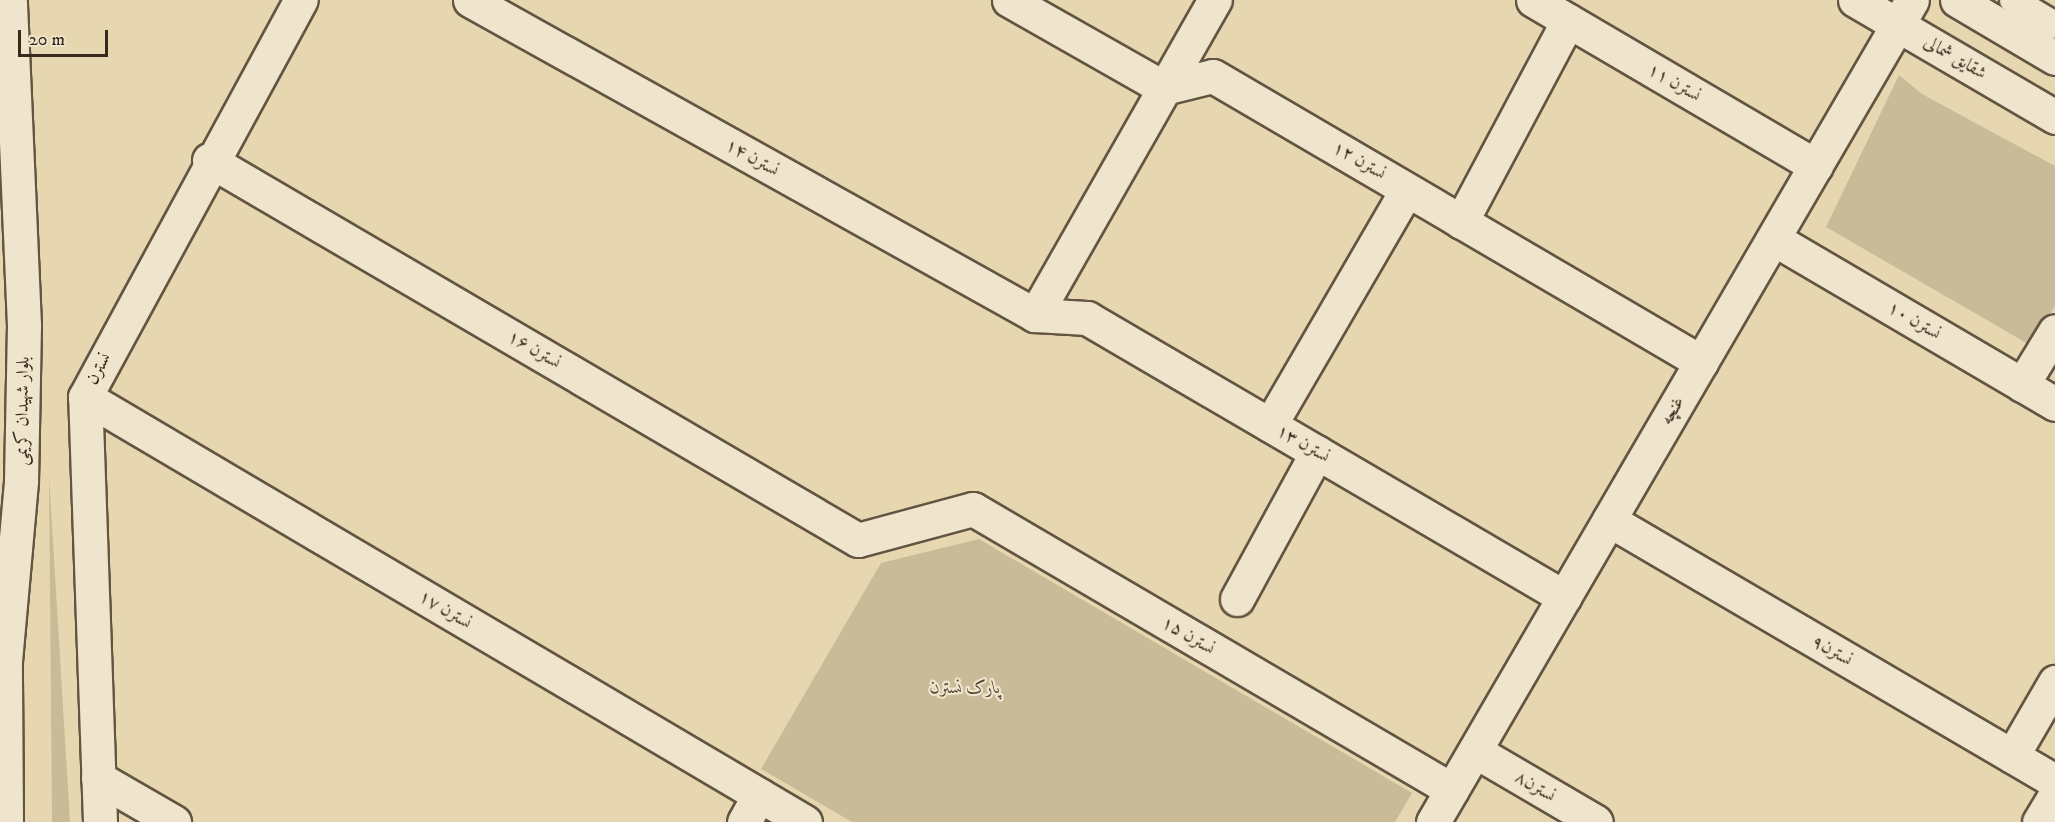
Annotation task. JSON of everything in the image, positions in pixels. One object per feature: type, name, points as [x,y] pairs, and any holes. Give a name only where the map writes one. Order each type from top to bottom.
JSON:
[{"type":"street","name":"بلوار شهیدان کریمی","points":[[6,822],[3,660],[22,439],[24,325],[10,0]]},
{"type":"street","name":"نسترن","points":[[100,822],[85,397],[209,160],[301,0]]},
{"type":"street","name":"نسترن ۱۴","points":[[470,0],[1035,315]]},
{"type":"street","points":[[1009,0],[1164,88]]},
{"type":"street","points":[[1035,315],[1215,0]]},
{"type":"street","name":"نسترن ۱۱","points":[[1533,0],[1816,166]]},
{"type":"street","name":"شقایق شمالی","points":[[1855,0],[1905,12],[2055,117]]},
{"type":"street","points":[[1957,0],[2055,58]]},
{"type":"street","points":[[2013,0],[2055,25]]},
{"type":"street","name":"غنچه","points":[[1434,822],[1905,12]]},
{"type":"street","points":[[1461,222],[1568,21]]},
{"type":"street","name":"نسترن ۱۲","points":[[1164,88],[1213,76],[1701,362]]},
{"type":"street","name":"نسترن ۱۶","points":[[209,160],[858,540]]},
{"type":"street","points":[[1270,425],[1407,190]]},
{"type":"street","name":"نسترن ۱۰","points":[[1774,239],[2055,404]]},
{"type":"street","name":"نسترن ۱۳","points":[[1035,315],[1087,318],[1564,597]]},
{"type":"street","points":[[2022,385],[2055,331]]},
{"type":"street","name":"نسترن ۱۷","points":[[85,397],[751,809],[806,822]]},
{"type":"street","points":[[0,472],[22,439]]},
{"type":"street","points":[[1237,598],[1317,452]]},
{"type":"street","name":"نسترن ۱۵","points":[[858,540],[973,509],[1452,790]]},
{"type":"street","name":"نسترن۹","points":[[1609,520],[2055,781]]},
{"type":"street","points":[[2012,756],[2055,682]]},
{"type":"street","name":"نسترن۸","points":[[1475,751],[1596,822]]},
{"type":"street","points":[[98,778],[174,822]]},
{"type":"street","points":[[2039,822],[2055,795]]},
{"type":"green space","points":[[1899,75],[1922,94],[2055,166],[2055,306],[2030,345],[1826,227]]},
{"type":"green space","points":[[49,476],[70,822],[52,822]]},
{"type":"green space","name":"پارک نسترن","points":[[979,539],[1412,793],[1395,822],[852,822],[761,769],[881,563]]}]
